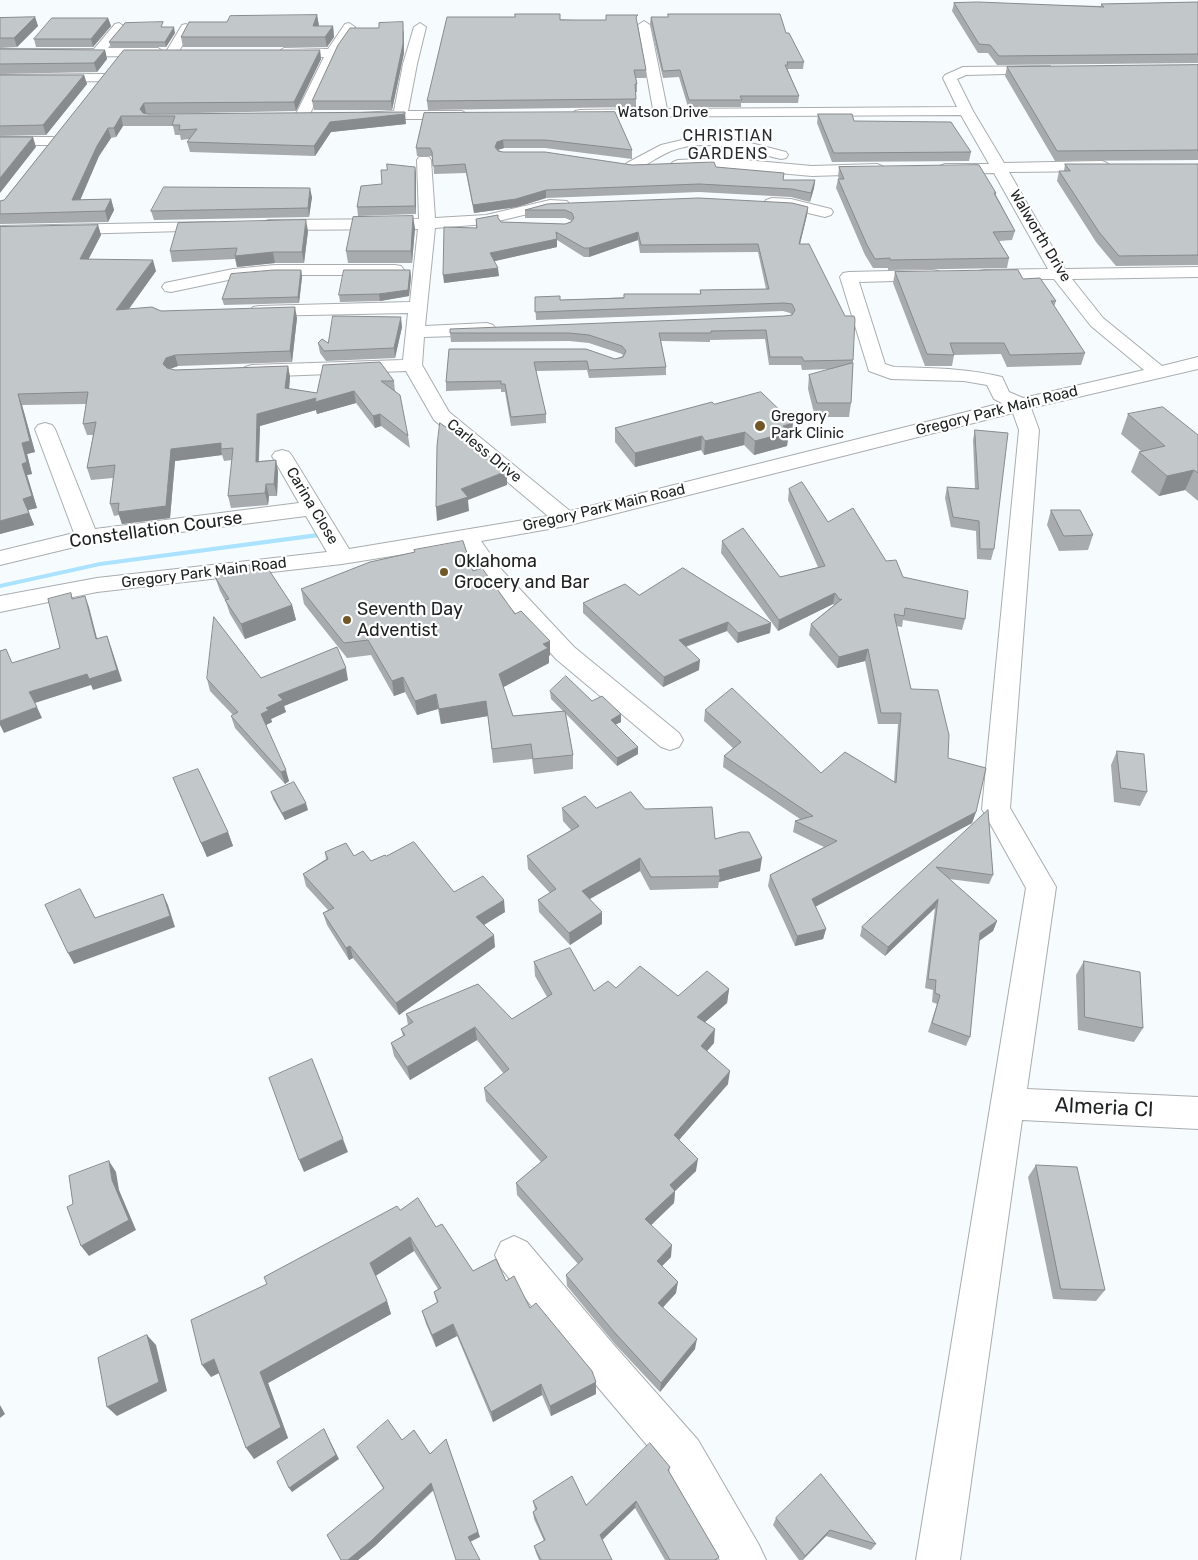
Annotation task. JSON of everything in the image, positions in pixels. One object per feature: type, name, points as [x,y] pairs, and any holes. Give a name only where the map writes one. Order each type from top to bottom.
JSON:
[{"type":"street","points":[[644,25],[661,113]]},
{"type":"street","points":[[98,52],[119,27]]},
{"type":"street","points":[[321,116],[297,116],[332,53],[349,27]]},
{"type":"street","points":[[400,116],[410,64],[420,27]]},
{"type":"street","points":[[0,53],[178,52],[186,28]]},
{"type":"street","points":[[21,53],[34,40]]},
{"type":"street","points":[[92,92],[122,52]]},
{"type":"street","points":[[274,52],[332,53]]},
{"type":"street","name":"Walworth Drive","points":[[1061,69],[963,72],[950,78],[966,111],[1060,274],[1097,322],[1158,372]]},
{"type":"street","points":[[0,79],[103,78]]},
{"type":"street","name":"Watson Drive","points":[[569,114],[966,111]]},
{"type":"street","points":[[351,116],[473,115]]},
{"type":"street","points":[[40,156],[63,127]]},
{"type":"street","points":[[0,141],[52,141]]},
{"type":"street","points":[[632,166],[666,148],[692,142],[721,142],[751,146],[785,156],[805,170]]},
{"type":"street","points":[[419,349],[418,308],[427,225],[424,160]]},
{"type":"street","points":[[616,164],[632,166],[722,163],[805,170],[888,169]]},
{"type":"street","points":[[926,169],[1117,166]]},
{"type":"street","points":[[755,202],[791,204],[825,212]]},
{"type":"street","points":[[427,225],[477,220],[519,213],[546,205],[574,204]]},
{"type":"street","points":[[258,226],[526,225]]},
{"type":"street","points":[[0,230],[228,226]]},
{"type":"street","points":[[170,287],[233,274],[275,270],[422,270]]},
{"type":"street","points":[[964,275],[1198,272]]},
{"type":"street","points":[[938,1560],[1041,887],[996,809],[1029,430],[1020,405],[1001,395],[995,381],[964,374],[892,373],[876,368],[849,277],[945,275]]},
{"type":"street","points":[[240,312],[418,308]]},
{"type":"street","points":[[237,372],[419,349],[505,328]]},
{"type":"street","name":"Carless Drive","points":[[419,349],[441,416],[566,518]]},
{"type":"street","name":"Gregory Park Main Road","points":[[0,604],[97,586],[467,537],[566,518],[1020,405],[1198,363]]},
{"type":"street","points":[[45,429],[87,538]]},
{"type":"street","name":"Carina Close","points":[[282,456],[340,553]]},
{"type":"street","name":"Constellation Course","points":[[0,558],[87,538],[314,508]]},
{"type":"street","points":[[467,537],[492,572],[565,653],[670,740]]},
{"type":"street","name":"Almeria Cl","points":[[1009,1104],[1198,1113]]},
{"type":"street","points":[[514,1255],[599,1358],[683,1454],[744,1560]]},
{"type":"building","points":[[978,2],[1104,7],[1101,4],[1198,2],[1198,54],[999,56],[990,45],[979,44],[954,3]]},
{"type":"building","points":[[515,14],[560,14],[560,20],[606,20],[606,15],[638,15],[636,17],[646,70],[634,70],[637,84],[635,84],[636,99],[427,101],[447,17],[515,17]]},
{"type":"building","points":[[668,14],[780,14],[786,33],[789,33],[804,62],[787,62],[788,65],[785,65],[799,96],[740,96],[742,100],[689,100],[680,70],[663,71],[651,17],[668,17]]},
{"type":"building","points":[[317,15],[313,26],[333,26],[325,37],[181,37],[189,22],[227,22],[230,16]]},
{"type":"building","points":[[35,17],[14,38],[0,38],[0,18]]},
{"type":"building","points":[[52,18],[108,18],[91,39],[34,39]]},
{"type":"building","points":[[163,22],[161,27],[174,27],[165,42],[109,42],[125,23]]},
{"type":"building","points":[[403,22],[403,44],[391,101],[312,101],[338,45],[350,28],[379,28],[379,23]]},
{"type":"building","points":[[0,49],[105,50],[94,63],[0,64]]},
{"type":"building","points":[[124,50],[320,50],[294,102],[144,103],[140,109],[143,113],[405,112],[405,114],[330,122],[314,146],[187,142],[197,129],[179,130],[180,125],[172,125],[175,116],[121,116],[114,128],[108,128],[97,146],[72,200],[111,199],[105,211],[0,214],[0,201],[4,200]]},
{"type":"building","points":[[1198,65],[1198,150],[1057,151],[1007,67]]},
{"type":"building","points":[[0,75],[84,75],[43,125],[0,126]]},
{"type":"building","points":[[615,112],[632,150],[545,140],[503,140],[497,142],[495,147],[498,151],[503,152],[545,152],[632,165],[714,162],[716,167],[784,173],[783,180],[815,180],[811,193],[792,189],[699,184],[546,190],[516,199],[473,205],[465,164],[433,166],[430,148],[416,148],[424,113]]},
{"type":"building","points":[[818,114],[852,114],[854,121],[951,122],[971,152],[834,153]]},
{"type":"building","points":[[0,137],[33,137],[0,178]]},
{"type":"building","points":[[387,164],[415,167],[415,206],[357,207],[361,186],[382,184],[381,170],[387,170]]},
{"type":"building","points":[[1065,164],[1198,164],[1198,255],[1119,256],[1099,232],[1059,171],[1070,171]]},
{"type":"building","points":[[979,165],[996,193],[994,193],[1015,231],[993,232],[1009,258],[875,259],[838,179],[844,179],[839,167]]},
{"type":"building","points":[[164,187],[310,188],[308,208],[151,211]]},
{"type":"building","points":[[699,198],[792,203],[808,207],[799,244],[809,244],[845,316],[854,316],[853,360],[804,361],[802,357],[770,357],[766,330],[659,333],[666,367],[589,370],[587,361],[534,362],[546,414],[511,417],[505,384],[501,384],[501,381],[446,382],[449,349],[586,349],[615,359],[623,357],[626,351],[622,346],[589,335],[569,333],[450,333],[450,329],[792,315],[795,310],[792,304],[784,303],[535,312],[535,297],[560,296],[560,300],[624,298],[624,294],[701,294],[700,290],[769,289],[758,244],[641,245],[638,232],[584,248],[556,232],[557,239],[490,253],[498,268],[443,275],[444,227],[477,228],[476,219],[498,215],[501,222],[565,224],[571,222],[574,218],[572,213],[565,210],[525,210],[547,204]]},
{"type":"building","points":[[413,216],[411,251],[346,251],[353,217]]},
{"type":"building","points":[[306,220],[302,252],[273,252],[235,256],[237,248],[170,251],[178,223]]},
{"type":"building","points":[[98,225],[80,259],[153,260],[116,310],[152,307],[161,311],[295,307],[290,351],[175,355],[166,358],[163,364],[167,368],[175,370],[288,366],[285,388],[317,393],[323,365],[380,362],[394,381],[381,381],[400,395],[408,436],[380,414],[373,416],[354,391],[315,402],[316,398],[257,414],[256,462],[276,460],[274,484],[266,484],[265,493],[228,496],[233,448],[221,449],[221,443],[171,449],[166,506],[118,512],[119,503],[110,504],[115,465],[87,468],[96,422],[83,424],[88,392],[18,394],[30,441],[22,443],[27,462],[22,464],[32,496],[23,499],[29,513],[0,521],[0,227]]},
{"type":"building","points":[[274,270],[301,270],[298,297],[222,299],[231,274]]},
{"type":"building","points":[[344,270],[410,270],[408,290],[379,294],[339,295]]},
{"type":"building","points":[[1018,270],[1023,279],[1040,278],[1056,301],[1051,301],[1085,353],[1010,355],[1004,343],[950,343],[954,355],[927,354],[895,272]]},
{"type":"building","points":[[333,316],[401,317],[394,348],[324,351],[318,343],[322,339],[328,343]]},
{"type":"building","points":[[853,363],[851,403],[817,403],[809,375]]},
{"type":"building","points":[[761,392],[793,423],[783,426],[789,432],[755,441],[745,432],[705,441],[702,436],[635,453],[615,428],[712,402],[714,404]]},
{"type":"building","points":[[1163,407],[1198,435],[1198,473],[1194,470],[1167,476],[1139,452],[1165,446],[1128,414]]},
{"type":"building","points":[[440,423],[453,432],[458,430],[507,471],[461,489],[468,497],[436,507],[437,446]]},
{"type":"building","points":[[975,430],[1008,433],[994,549],[980,549],[979,521],[953,517],[947,487],[978,489]]},
{"type":"building","points":[[802,482],[828,522],[853,508],[886,561],[896,560],[903,577],[968,591],[965,619],[905,608],[904,616],[894,614],[911,689],[938,690],[949,735],[948,758],[986,768],[976,812],[812,899],[826,929],[797,936],[770,875],[837,841],[795,821],[813,816],[724,756],[741,742],[705,710],[732,688],[821,773],[845,752],[896,783],[901,713],[881,713],[868,649],[839,657],[811,624],[842,599],[840,600],[835,593],[779,620],[722,541],[743,528],[780,577],[825,566],[789,489]]},
{"type":"building","points":[[1051,510],[1080,510],[1093,535],[1064,536]]},
{"type":"building","points":[[463,541],[473,571],[482,568],[515,614],[521,611],[550,641],[543,644],[548,648],[499,674],[513,716],[565,711],[573,755],[533,759],[531,744],[492,749],[486,701],[439,709],[436,694],[415,701],[403,677],[392,681],[368,640],[344,643],[301,589],[370,562],[415,552],[414,550]]},
{"type":"building","points":[[263,561],[292,605],[241,624],[225,600],[229,599],[215,577]]},
{"type":"building","points":[[683,568],[771,623],[738,633],[728,622],[679,640],[700,660],[664,677],[583,603],[625,584],[639,595]]},
{"type":"building","points":[[71,593],[72,599],[85,596],[96,639],[107,636],[117,670],[89,679],[87,674],[29,692],[37,707],[0,721],[0,651],[6,649],[12,663],[60,648],[48,599]]},
{"type":"building","points":[[214,617],[261,678],[337,647],[346,668],[278,695],[283,700],[266,708],[269,710],[261,714],[286,770],[281,772],[231,716],[238,712],[207,679]]},
{"type":"building","points":[[566,676],[592,701],[602,696],[621,714],[611,720],[638,747],[617,758],[550,691]]},
{"type":"building","points":[[1117,751],[1144,754],[1147,792],[1121,788]]},
{"type":"building","points":[[198,769],[228,832],[201,843],[173,778]]},
{"type":"building","points":[[294,782],[306,803],[282,813],[271,792]]},
{"type":"building","points":[[631,792],[645,809],[712,807],[715,839],[741,832],[749,832],[762,858],[719,870],[720,876],[651,877],[640,858],[582,891],[602,912],[569,933],[538,900],[556,889],[527,856],[579,826],[562,808],[585,796],[596,808]]},
{"type":"building","points":[[988,810],[993,875],[936,867],[997,921],[980,933],[970,1037],[932,1023],[940,995],[935,993],[936,980],[928,979],[938,899],[888,947],[862,927]]},
{"type":"building","points":[[414,842],[454,892],[483,876],[504,900],[476,917],[494,935],[396,1003],[350,946],[346,948],[323,913],[334,908],[303,874],[328,859],[325,852],[346,843],[354,856],[363,851],[371,861]]},
{"type":"building","points":[[80,889],[95,918],[163,894],[170,916],[68,953],[45,905]]},
{"type":"building","points":[[570,948],[594,991],[608,981],[616,988],[640,966],[678,996],[707,971],[729,989],[697,1017],[715,1029],[701,1046],[730,1071],[674,1135],[698,1159],[670,1185],[675,1191],[645,1219],[672,1245],[657,1261],[678,1282],[658,1303],[697,1339],[661,1383],[615,1333],[566,1275],[583,1259],[516,1183],[547,1157],[484,1088],[509,1069],[475,1027],[407,1067],[391,1043],[405,1035],[401,1029],[413,1022],[406,1014],[478,984],[512,1019],[552,994],[534,962]]},
{"type":"building","points":[[1084,961],[1140,972],[1143,1028],[1085,1017]]},
{"type":"building","points":[[312,1059],[343,1139],[299,1160],[269,1078]]},
{"type":"building","points":[[109,1161],[112,1180],[129,1220],[81,1246],[67,1207],[73,1204],[69,1176]]},
{"type":"building","points":[[1036,1165],[1077,1167],[1105,1290],[1061,1289]]},
{"type":"building","points":[[418,1198],[436,1227],[442,1224],[473,1271],[496,1259],[506,1281],[514,1276],[530,1308],[536,1303],[592,1371],[596,1382],[550,1406],[541,1384],[491,1412],[453,1324],[432,1335],[422,1311],[438,1302],[434,1292],[441,1288],[410,1237],[370,1263],[387,1301],[260,1372],[281,1427],[246,1448],[214,1359],[202,1365],[191,1320],[267,1284],[264,1277],[397,1206],[400,1210]]},
{"type":"building","points":[[147,1335],[159,1382],[107,1407],[98,1358]]},
{"type":"building","points":[[388,1420],[402,1440],[414,1430],[430,1454],[446,1439],[478,1532],[468,1537],[480,1560],[456,1560],[431,1483],[371,1541],[348,1560],[341,1560],[327,1535],[384,1488],[357,1447]]},
{"type":"building","points":[[324,1429],[336,1455],[289,1488],[277,1462]]},
{"type":"building","points":[[650,1443],[670,1467],[668,1470],[719,1557],[715,1560],[670,1560],[636,1501],[600,1535],[612,1560],[541,1560],[534,1546],[545,1540],[533,1512],[537,1509],[533,1501],[572,1476],[586,1505]]},
{"type":"building","points":[[821,1474],[876,1544],[830,1530],[805,1556],[776,1518]]},
{"type":"waterway","points":[[0,586],[100,564],[317,535]]},
{"type":"place","name":"Gregory Park Clinic","points":[[760,426]]},
{"type":"place","name":"Oklahoma Grocery and Bar","points":[[444,572]]},
{"type":"place","name":"Seventh Day Adventist","points":[[347,620]]},
{"type":"district","name":"CHRISTIAN GARDENS","points":[[728,145]]}]
